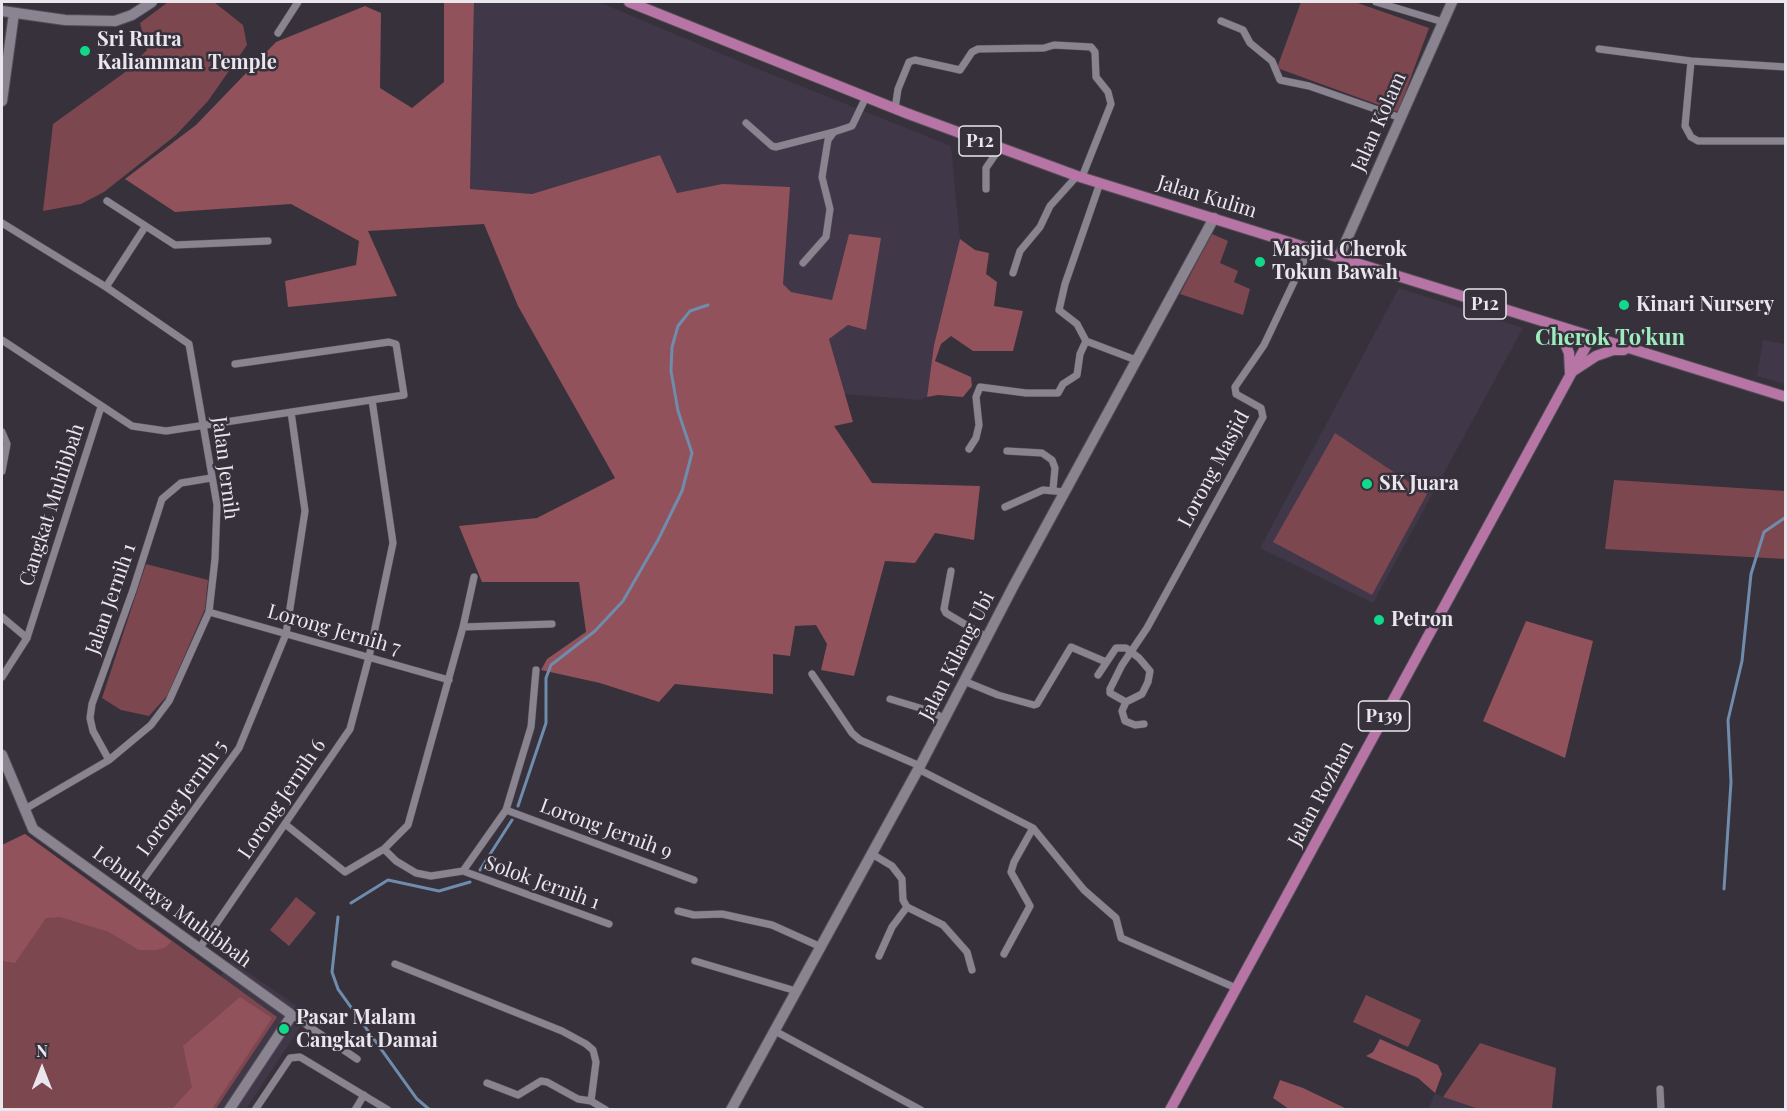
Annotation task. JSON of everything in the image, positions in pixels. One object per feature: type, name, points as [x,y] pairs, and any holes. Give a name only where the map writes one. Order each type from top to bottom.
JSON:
[{"type":"main road","name":"Jalan Kulim","points":[[629,2],[866,97],[1079,176],[1785,397]]},
{"type":"main road","points":[[1545,322],[1563,339],[1569,353],[1570,373]]},
{"type":"main road","name":"Jalan Rozhan","points":[[1170,1110],[1591,337]]},
{"type":"main road","points":[[1570,373],[1596,356],[1613,350],[1631,350]]},
{"type":"street","points":[[2,11],[94,23],[115,21],[132,15],[152,2]]},
{"type":"street","points":[[278,33],[298,2]]},
{"type":"street","points":[[1376,2],[1443,22]]},
{"type":"street","name":"Jalan Kolam","points":[[1340,257],[1452,2]]},
{"type":"street","points":[[2,99],[14,13]]},
{"type":"street","points":[[1221,21],[1243,30],[1250,43],[1272,61],[1280,80],[1309,86],[1401,118]]},
{"type":"street","points":[[895,108],[898,88],[909,62],[915,60],[960,70],[972,52],[978,49],[1044,48],[1054,45],[1090,47],[1095,52],[1096,77],[1108,92],[1111,104],[1079,176],[1050,206],[1040,226],[1020,251],[1013,273]]},
{"type":"street","points":[[1599,49],[1691,61],[1785,67]]},
{"type":"street","points":[[1691,61],[1685,126],[1690,137],[1698,141],[1785,141]]},
{"type":"street","points":[[746,123],[771,146],[776,147],[852,126],[866,97]]},
{"type":"street","points":[[803,263],[826,237],[830,209],[822,177],[828,141],[834,132]]},
{"type":"street","points":[[986,189],[986,168],[999,148]]},
{"type":"street","points":[[1100,183],[1065,284],[1059,310],[1077,324],[1086,341],[1136,360]]},
{"type":"street","points":[[107,201],[175,245],[268,241]]},
{"type":"street","name":"Jalan Kilang Ubi","points":[[731,1110],[872,854],[1214,218]]},
{"type":"street","name":"Jalan Jernih","points":[[2,223],[106,287],[189,344],[217,505],[215,559],[209,612],[169,701],[151,725],[109,760],[24,809]]},
{"type":"street","points":[[106,287],[145,227]]},
{"type":"street","name":"Lorong Masjid","points":[[1132,652],[1263,417],[1262,408],[1236,394],[1235,387],[1264,345],[1310,248]]},
{"type":"street","points":[[2,340],[132,426],[166,431],[404,395],[396,344],[388,342],[235,364]]},
{"type":"street","points":[[969,449],[976,438],[979,425],[976,397],[980,387],[1026,393],[1058,393],[1063,384],[1077,375],[1080,354],[1086,341]]},
{"type":"street","name":"Lorong Jernih 6","points":[[199,949],[350,729],[369,657],[393,543],[372,400]]},
{"type":"street","name":"Cangkat Muhibbah","points":[[2,677],[27,638],[101,407]]},
{"type":"street","name":"Lorong Jernih 5","points":[[142,880],[239,748],[286,634],[305,511],[291,412]]},
{"type":"street","points":[[2,432],[7,444],[2,471]]},
{"type":"street","points":[[1006,451],[1042,453],[1052,460],[1055,468],[1053,489]]},
{"type":"street","name":"Jalan Jernih 1","points":[[109,760],[93,731],[90,718],[92,704],[134,590],[162,499],[181,483],[211,478]]},
{"type":"street","points":[[1005,507],[1043,489],[1065,492]]},
{"type":"street","points":[[951,571],[944,609],[946,613],[988,638]]},
{"type":"street","points":[[285,824],[345,872],[384,849],[408,825],[464,627],[474,577]]},
{"type":"street","name":"Lorong Jernih 7","points":[[209,612],[449,680]]},
{"type":"street","points":[[2,617],[27,638]]},
{"type":"street","points":[[464,627],[552,624]]},
{"type":"street","points":[[964,681],[998,695],[1034,705],[1037,704],[1071,647],[1106,662]]},
{"type":"street","points":[[1098,675],[1116,648],[1126,648],[1132,652],[1150,671],[1150,675],[1142,694],[1126,702]]},
{"type":"street","points":[[1126,702],[1110,693],[1110,689],[1132,652]]},
{"type":"street","points":[[384,849],[396,861],[416,873],[430,876],[464,871],[506,810],[531,727],[536,670]]},
{"type":"street","points":[[812,674],[852,733],[860,740],[919,767],[1033,828],[1084,891],[1116,918],[1121,938],[1236,988]]},
{"type":"street","points":[[890,699],[933,712],[944,719]]},
{"type":"street","points":[[1126,702],[1123,718],[1135,725],[1144,724]]},
{"type":"street","name":"Lebuhraya Muhibbah","points":[[2,755],[33,829],[357,1059]]},
{"type":"street","name":"Lorong Jernih 9","points":[[506,810],[694,879]]},
{"type":"street","points":[[1004,954],[1030,906],[1011,872],[1033,828]]},
{"type":"street","points":[[872,854],[892,866],[902,879],[907,907],[892,927],[879,956]]},
{"type":"street","name":"Solok Jernih 1","points":[[464,871],[609,924]]},
{"type":"street","points":[[907,907],[943,925],[967,952],[972,970]]},
{"type":"street","points":[[678,911],[694,915],[722,914],[771,925],[821,947]]},
{"type":"street","points":[[695,961],[796,991]]},
{"type":"street","points":[[395,964],[562,1031],[586,1044],[593,1050],[596,1062],[591,1101]]},
{"type":"street","points":[[229,1110],[292,1015]]},
{"type":"street","points":[[775,1032],[921,1110]]},
{"type":"street","points":[[255,1110],[290,1058],[300,1057],[388,1110]]},
{"type":"street","points":[[487,1083],[518,1095],[541,1081],[547,1082],[578,1099],[591,1101],[606,1110]]},
{"type":"street","points":[[1660,1089],[1661,1110]]},
{"type":"street","points":[[355,1110],[364,1095]]},
{"type":"shaded area","points":[[168,2],[214,2],[243,25],[247,45],[208,101],[176,135],[104,192],[81,204],[43,211],[53,124],[124,73],[147,50],[140,23]]},
{"type":"shaded area","points":[[444,2],[474,2],[470,189],[532,194],[660,155],[677,193],[722,184],[790,187],[783,284],[791,292],[832,300],[849,234],[881,238],[866,330],[848,325],[829,339],[853,422],[834,426],[872,483],[980,486],[974,540],[935,533],[915,563],[885,561],[854,676],[821,670],[827,644],[816,625],[795,626],[790,656],[773,654],[773,694],[675,684],[659,702],[600,683],[541,670],[547,659],[586,632],[579,582],[482,582],[459,526],[537,518],[615,478],[518,306],[484,224],[368,231],[397,296],[288,307],[285,281],[356,265],[359,241],[291,204],[175,212],[125,179],[196,125],[276,42],[365,6],[381,13],[380,88],[412,108],[444,82]]},
{"type":"shaded area","points":[[474,2],[599,2],[748,65],[951,146],[960,239],[934,345],[927,397],[920,400],[844,394],[829,339],[848,325],[865,330],[849,234],[832,300],[791,292],[783,284],[722,184],[677,193],[660,155],[532,194],[470,189]]},
{"type":"shaded area","points":[[1301,2],[1355,2],[1429,28],[1398,112],[1277,68]]},
{"type":"shaded area","points":[[1212,234],[1228,241],[1220,263],[1238,271],[1234,282],[1250,289],[1243,315],[1180,294]]},
{"type":"shaded area","points":[[960,239],[975,250],[989,253],[986,274],[997,282],[994,306],[1023,311],[1013,351],[973,351],[951,336],[941,344],[935,361],[971,377],[972,386],[963,397],[938,395],[927,397],[934,345]]},
{"type":"shaded area","name":"SK Juara","points":[[1399,288],[1523,328],[1373,603],[1260,548]]},
{"type":"shaded area","points":[[1763,340],[1785,344],[1785,384],[1757,376]]},
{"type":"shaded area","points":[[1335,433],[1427,494],[1372,595],[1273,542]]},
{"type":"shaded area","points":[[1614,480],[1785,491],[1785,559],[1605,549]]},
{"type":"shaded area","points":[[146,564],[208,580],[205,609],[167,696],[149,716],[121,710],[102,698]]},
{"type":"shaded area","points":[[1526,621],[1593,641],[1565,758],[1483,721]]},
{"type":"shaded area","points":[[25,834],[277,1017],[216,1109],[2,1109],[2,845]]},
{"type":"shaded area","points":[[25,834],[172,941],[166,947],[157,950],[139,950],[109,932],[60,917],[46,918],[15,963],[2,961],[2,845]]},
{"type":"shaded area","points":[[296,897],[316,913],[289,946],[270,930]]},
{"type":"shaded area","name":"Pasar Malam Cangkat Damai","points":[[231,961],[309,1014],[246,1109],[216,1110],[276,1017],[220,976]]},
{"type":"shaded area","points":[[1366,995],[1421,1020],[1408,1047],[1353,1022]]},
{"type":"shaded area","points":[[240,997],[272,1018],[212,1109],[172,1109],[192,1087],[183,1046]]},
{"type":"shaded area","points":[[1380,1039],[1438,1065],[1442,1074],[1435,1093],[1418,1078],[1366,1056],[1373,1052]]},
{"type":"shaded area","points":[[1480,1043],[1556,1068],[1552,1109],[1479,1109],[1443,1097]]},
{"type":"shaded area","points":[[1280,1080],[1347,1109],[1289,1109],[1273,1098]]},
{"type":"shaded area","points":[[1435,1093],[1443,1097],[1479,1109],[1428,1110]]},
{"type":"waterway","points":[[518,806],[546,723],[546,678],[551,665],[595,631],[623,601],[658,540],[682,491],[692,453],[678,411],[671,371],[672,347],[678,326],[690,311],[708,305]]},
{"type":"waterway","points":[[1724,889],[1731,782],[1728,720],[1742,661],[1751,574],[1764,532],[1786,517]]},
{"type":"waterway","points":[[480,870],[512,820]]},
{"type":"waterway","points":[[351,903],[388,880],[439,891],[470,882]]},
{"type":"waterway","points":[[338,917],[332,972],[338,989],[417,1099],[430,1110]]},
{"type":"place","name":"Sri Rutra Kaliamman Temple","points":[[85,51]]},
{"type":"place","name":"Masjid Cherok Tokun Bawah","points":[[1260,262]]},
{"type":"place","name":"Kinari Nursery","points":[[1624,305]]},
{"type":"place","name":"SK Juara","points":[[1367,484]]},
{"type":"place","name":"Petron","points":[[1379,620]]},
{"type":"place","name":"Pasar Malam Cangkat Damai","points":[[284,1029]]},
{"type":"district","name":"Cherok To'kun","points":[[1610,338]]}]
